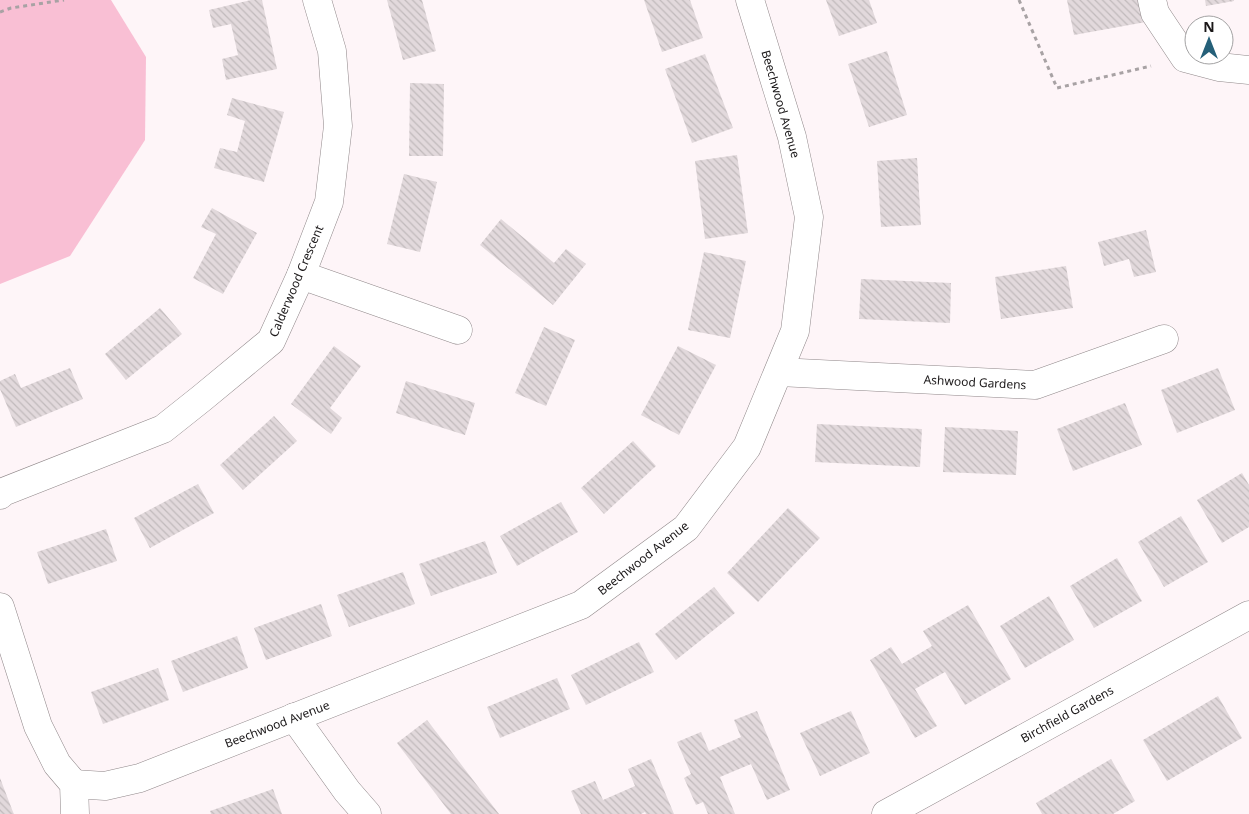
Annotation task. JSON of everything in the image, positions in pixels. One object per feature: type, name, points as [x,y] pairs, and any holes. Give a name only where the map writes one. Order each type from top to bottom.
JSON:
[{"type":"street","name":"Calderwood Crescent","points":[[0,496],[3,492],[163,429],[271,341],[301,275],[330,202],[338,126],[332,51],[317,0]]},
{"type":"street","name":"Beechwood Avenue","points":[[74,784],[105,786],[140,778],[580,605],[686,528],[747,447],[779,372],[795,331],[809,217],[792,138],[750,0]]},
{"type":"street","points":[[1152,0],[1155,13],[1184,56]]},
{"type":"street","points":[[1212,65],[1249,70]]},
{"type":"street","points":[[301,275],[458,330]]},
{"type":"street","name":"Ashwood Gardens","points":[[779,372],[1035,385],[1164,339]]},
{"type":"street","points":[[0,607],[38,726],[57,764],[74,784],[76,814]]},
{"type":"street","name":"Birchfield Gardens","points":[[886,814],[1249,614]]},
{"type":"street","points":[[294,717],[347,791],[367,814]]},
{"type":"path","points":[[0,12],[11,8],[64,0]]},
{"type":"path","points":[[1020,0],[1057,88],[1184,58]]},
{"type":"shaded area","points":[[0,0],[111,0],[146,57],[145,140],[70,256],[0,284]]},
{"type":"building","points":[[251,0],[262,0],[277,69],[226,80],[222,59],[238,55],[231,24],[213,28],[209,10]]},
{"type":"building","points":[[387,0],[422,0],[436,51],[403,60]]},
{"type":"building","points":[[644,0],[690,0],[703,38],[662,52]]},
{"type":"building","points":[[826,0],[869,0],[877,23],[839,36]]},
{"type":"building","points":[[1067,0],[1142,0],[1146,22],[1074,35]]},
{"type":"building","points":[[1205,0],[1234,0],[1234,1],[1206,6]]},
{"type":"building","points":[[887,51],[907,115],[869,127],[848,64]]},
{"type":"building","points":[[705,54],[733,128],[692,143],[665,69]]},
{"type":"building","points":[[410,83],[444,84],[443,156],[409,156]]},
{"type":"building","points":[[232,98],[284,112],[264,182],[214,168],[220,148],[237,152],[245,121],[227,115]]},
{"type":"building","points":[[737,155],[748,233],[705,239],[695,161]]},
{"type":"building","points":[[917,158],[921,225],[881,227],[877,161]]},
{"type":"building","points":[[404,174],[437,182],[420,252],[387,244]]},
{"type":"building","points":[[212,208],[257,233],[223,294],[193,278],[216,234],[201,227]]},
{"type":"building","points":[[501,219],[554,263],[566,249],[586,264],[553,305],[480,245]]},
{"type":"building","points":[[1146,230],[1156,272],[1134,277],[1129,259],[1104,266],[1098,242]]},
{"type":"building","points":[[704,252],[746,261],[730,338],[688,330]]},
{"type":"building","points":[[1066,266],[1073,308],[1001,319],[995,277]]},
{"type":"building","points":[[861,279],[951,283],[950,323],[859,319]]},
{"type":"building","points":[[160,308],[182,334],[126,380],[105,354]]},
{"type":"building","points":[[544,327],[575,340],[546,406],[515,393]]},
{"type":"building","points":[[334,346],[361,366],[330,408],[342,418],[331,434],[291,404]]},
{"type":"building","points":[[678,346],[716,365],[679,435],[641,415]]},
{"type":"building","points":[[70,368],[83,399],[16,427],[0,389],[0,381],[15,374],[21,388]]},
{"type":"building","points":[[1218,368],[1235,410],[1177,433],[1161,390]]},
{"type":"building","points":[[406,381],[475,403],[465,435],[396,413]]},
{"type":"building","points":[[1125,403],[1142,445],[1073,471],[1057,429]]},
{"type":"building","points":[[274,416],[297,441],[243,490],[220,465]]},
{"type":"building","points":[[817,424],[922,429],[920,467],[815,462]]},
{"type":"building","points":[[945,427],[1018,431],[1016,475],[943,472]]},
{"type":"building","points":[[633,441],[656,466],[604,514],[581,488]]},
{"type":"building","points":[[1242,473],[1249,485],[1249,527],[1222,543],[1197,500]]},
{"type":"building","points":[[198,484],[214,513],[150,548],[134,518]]},
{"type":"building","points":[[561,502],[578,532],[517,566],[500,536]]},
{"type":"building","points":[[788,508],[820,538],[758,602],[727,573]]},
{"type":"building","points":[[1181,516],[1208,562],[1164,587],[1138,542]]},
{"type":"building","points":[[106,529],[117,561],[48,584],[37,552]]},
{"type":"building","points":[[485,541],[497,573],[431,596],[419,564]]},
{"type":"building","points":[[1117,558],[1142,601],[1094,628],[1070,586]]},
{"type":"building","points":[[403,572],[415,604],[349,627],[337,595]]},
{"type":"building","points":[[714,587],[735,613],[676,660],[655,634]]},
{"type":"building","points":[[1049,596],[1074,640],[1025,668],[1000,626]]},
{"type":"building","points":[[321,604],[332,636],[266,660],[254,628]]},
{"type":"building","points":[[968,605],[1011,679],[965,705],[945,672],[915,689],[937,726],[915,738],[870,660],[891,647],[902,664],[932,646],[923,631]]},
{"type":"building","points":[[237,636],[248,668],[183,692],[171,661]]},
{"type":"building","points":[[639,642],[654,672],[586,705],[571,675]]},
{"type":"building","points":[[158,668],[169,700],[103,724],[91,692]]},
{"type":"building","points":[[557,678],[570,709],[500,738],[487,707]]},
{"type":"building","points":[[1218,696],[1242,738],[1167,781],[1143,740]]},
{"type":"building","points":[[757,711],[790,790],[767,800],[751,764],[720,777],[735,814],[708,814],[703,802],[696,805],[684,778],[691,774],[677,742],[701,732],[709,751],[741,737],[734,720]]},
{"type":"building","points":[[851,711],[870,753],[820,776],[800,733]]},
{"type":"building","points":[[427,720],[499,814],[451,814],[397,743]]},
{"type":"building","points":[[651,759],[674,814],[646,814],[645,812],[641,814],[581,814],[571,791],[595,781],[603,800],[635,786],[628,769]]},
{"type":"building","points":[[1111,759],[1135,801],[1113,814],[1042,814],[1036,803]]},
{"type":"building","points":[[0,778],[13,812],[14,814],[0,814]]},
{"type":"building","points":[[273,789],[282,814],[211,814],[210,811]]}]
